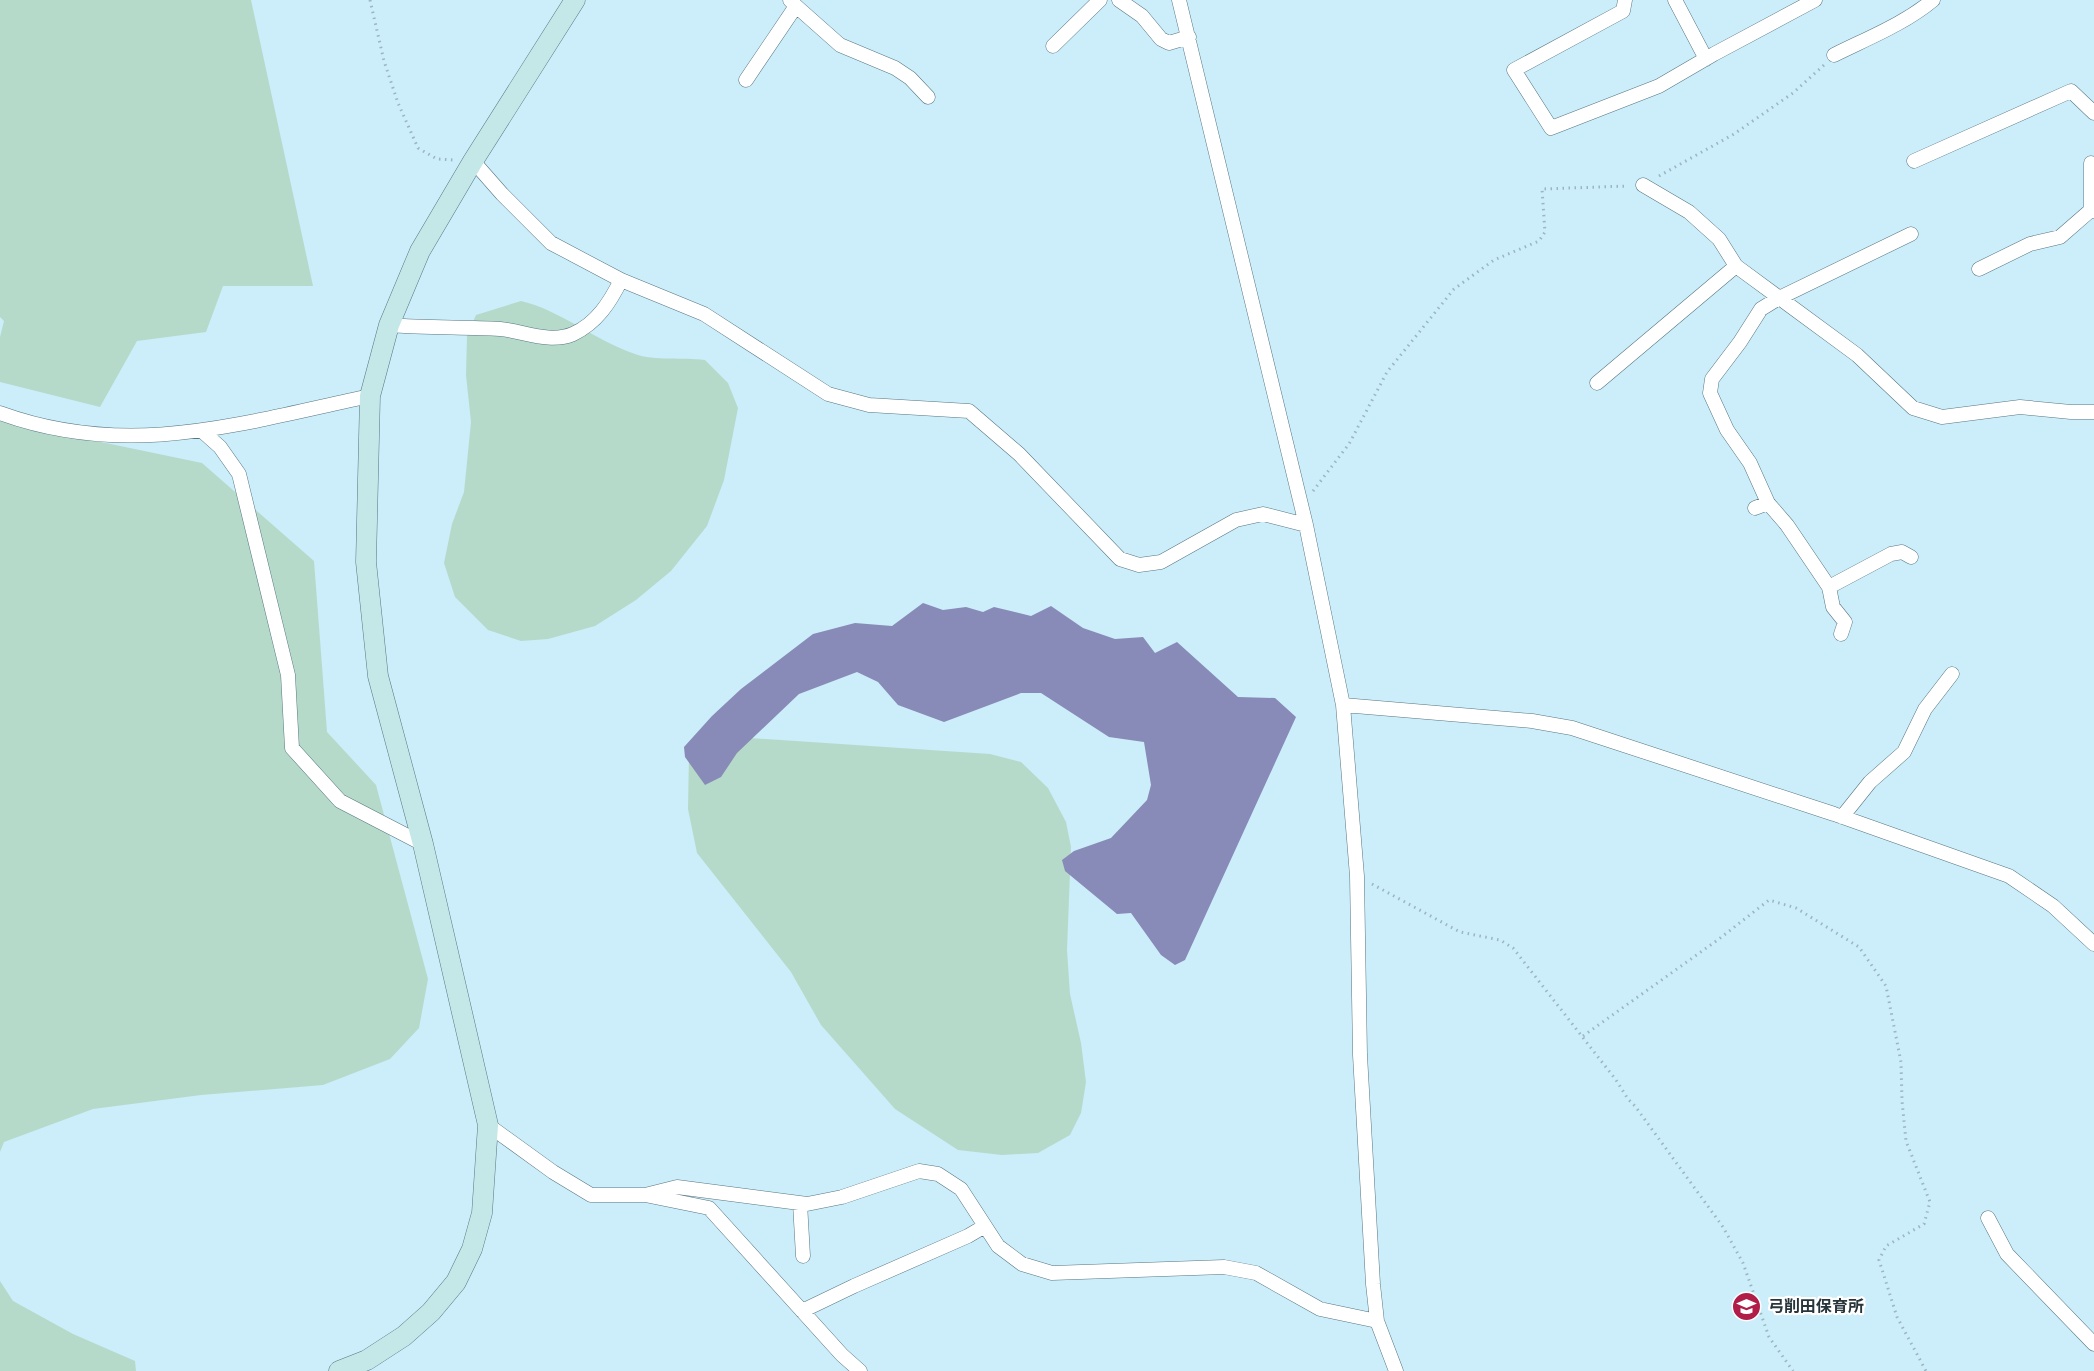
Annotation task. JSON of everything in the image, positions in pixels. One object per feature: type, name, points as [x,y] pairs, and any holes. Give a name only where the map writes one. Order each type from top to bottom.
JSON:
[{"type":"street","points":[[339,1371],[367,1360],[404,1336],[431,1312],[456,1282],[472,1249],[482,1213],[488,1125],[423,844],[378,676],[366,562],[370,396],[389,325],[420,251],[473,161],[575,0]]},
{"type":"street","points":[[1053,46],[1100,0]]},
{"type":"street","points":[[1119,0],[1143,16],[1161,39],[1169,43],[1189,37]]},
{"type":"street","points":[[1179,0],[1306,525],[1343,705],[1357,876],[1360,1055],[1373,1284],[1377,1321],[1396,1371]]},
{"type":"street","points":[[1625,0],[1623,11],[1514,70],[1551,128],[1659,86],[1706,58],[1815,0]]},
{"type":"street","points":[[1675,0],[1706,58]]},
{"type":"street","points":[[1834,55],[1902,21],[1933,0]]},
{"type":"street","points":[[746,80],[793,3],[840,45],[895,68],[910,78],[928,97]]},
{"type":"street","points":[[1914,161],[2070,91],[2094,113]]},
{"type":"street","points":[[473,161],[501,194],[551,243],[621,280],[705,314],[828,394],[869,405],[969,411],[1019,454],[1120,559],[1139,565],[1161,562],[1236,520],[1263,514],[1306,525]]},
{"type":"street","points":[[1979,269],[2030,244],[2060,237],[2093,210],[2091,163]]},
{"type":"street","points":[[1643,185],[1689,212],[1719,239],[1736,266],[1857,355],[1913,408],[1942,417],[2020,407],[2094,412]]},
{"type":"street","points":[[1841,634],[1845,622],[1833,607],[1829,587],[1787,525],[1761,506],[1750,463],[1728,430],[1710,393],[1712,379],[1761,309],[1911,234]]},
{"type":"street","points":[[1597,383],[1736,266]]},
{"type":"street","points":[[389,325],[502,329],[548,337],[572,334],[592,321],[607,306],[621,280]]},
{"type":"street","points":[[0,413],[28,424],[85,435],[136,437],[179,435],[202,431],[370,396]]},
{"type":"street","points":[[202,431],[220,447],[239,474],[288,675],[292,748],[340,801],[423,844]]},
{"type":"street","points":[[1829,587],[1891,554],[1902,552],[1911,557]]},
{"type":"street","points":[[1842,817],[1870,782],[1904,752],[1925,708],[1952,674]]},
{"type":"street","points":[[1343,705],[1532,721],[1572,728],[1842,817],[2009,876],[2053,906],[2094,944]]},
{"type":"street","points":[[488,1125],[553,1172],[591,1195],[645,1195],[710,1208],[842,1355],[860,1371]]},
{"type":"street","points":[[645,1195],[677,1187],[807,1204],[842,1197],[918,1171],[938,1174],[962,1189],[998,1246],[1022,1264],[1052,1273],[1224,1267],[1256,1273],[1320,1309],[1377,1321]]},
{"type":"street","points":[[800,1203],[803,1256]]},
{"type":"street","points":[[1988,1218],[2007,1254],[2094,1344]]},
{"type":"street","points":[[802,1311],[968,1236],[985,1226]]},
{"type":"path","points":[[370,0],[384,61],[398,103],[418,148],[437,159],[473,161]]},
{"type":"path","points":[[1301,506],[1349,444],[1387,372],[1454,289],[1494,260],[1539,241],[1545,232],[1542,189],[1643,185],[1734,134],[1793,93],[1834,55]]},
{"type":"path","points":[[1357,876],[1460,932],[1500,940],[1513,948],[1583,1036],[1723,1227],[1743,1263],[1769,1337],[1794,1371]]},
{"type":"path","points":[[1583,1036],[1719,939],[1769,900],[1796,908],[1859,947],[1886,986],[1901,1062],[1906,1141],[1930,1202],[1924,1224],[1886,1246],[1879,1260],[1897,1317],[1926,1371]]},
{"type":"green space","points":[[0,0],[251,0],[313,286],[223,286],[206,332],[137,341],[100,407],[0,382],[0,337],[4,321],[0,317]]},
{"type":"green space","points":[[521,301],[550,311],[606,342],[635,354],[705,360],[728,383],[738,408],[724,480],[707,526],[671,571],[636,600],[595,626],[548,639],[521,641],[488,630],[455,597],[444,563],[452,524],[464,492],[471,422],[466,375],[467,336],[476,315]]},
{"type":"green space","points":[[0,421],[202,463],[314,561],[327,732],[376,785],[428,979],[419,1028],[390,1059],[323,1085],[201,1095],[93,1109],[4,1142],[0,1152]]},
{"type":"green space","points":[[719,736],[990,754],[1021,762],[1048,788],[1066,822],[1071,847],[1067,950],[1070,994],[1081,1043],[1086,1082],[1081,1113],[1070,1135],[1038,1153],[1002,1155],[958,1150],[895,1109],[821,1025],[791,972],[697,853],[688,809],[689,755]]},
{"type":"green space","points":[[0,1281],[13,1301],[73,1334],[135,1361],[136,1371],[0,1371]]},
{"type":"water","points":[[923,603],[943,610],[966,607],[983,612],[994,607],[1031,616],[1051,606],[1083,628],[1115,639],[1143,637],[1155,653],[1177,642],[1238,697],[1275,698],[1296,717],[1185,960],[1175,965],[1161,955],[1131,913],[1117,914],[1065,871],[1062,860],[1074,851],[1111,838],[1147,800],[1151,785],[1144,742],[1109,737],[1041,693],[1021,693],[944,722],[898,705],[878,682],[857,672],[799,694],[737,753],[721,777],[705,785],[685,757],[684,747],[712,716],[741,689],[813,634],[855,623],[892,626]]},
{"type":"place","name":"弓削田保育所","points":[[1747,1306]]}]
